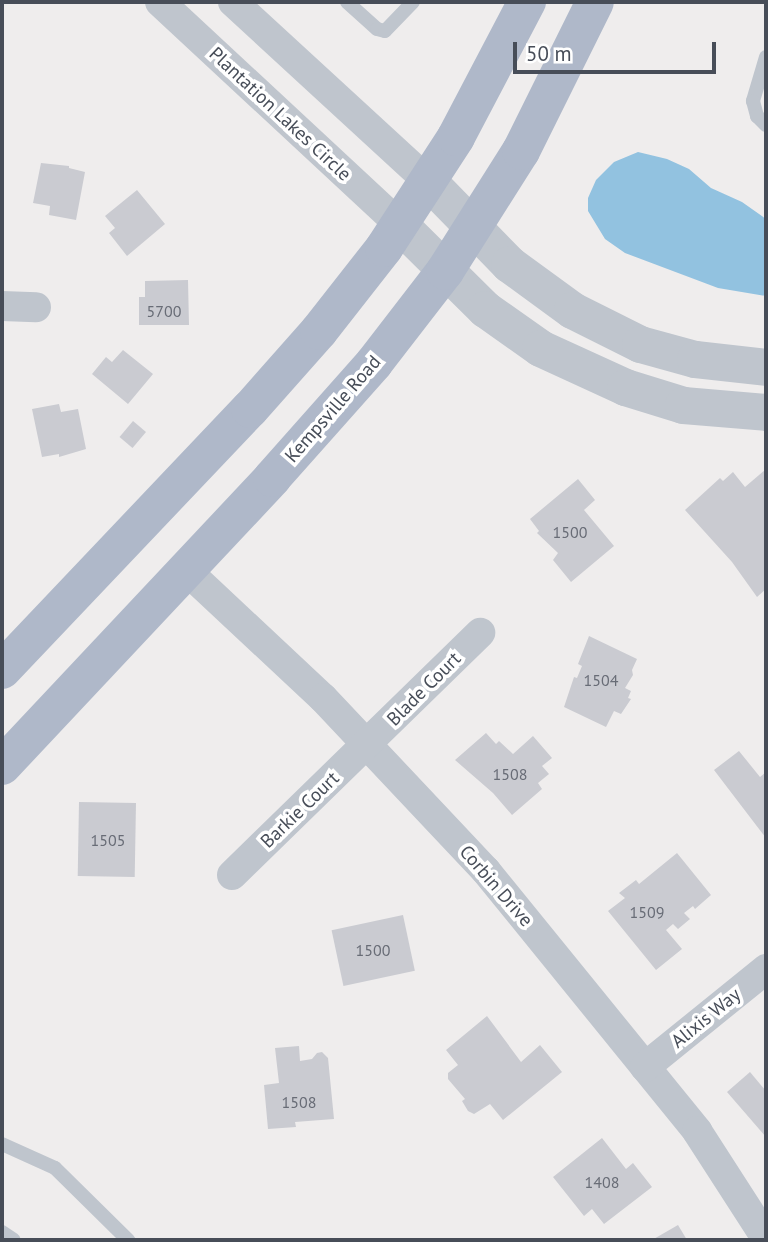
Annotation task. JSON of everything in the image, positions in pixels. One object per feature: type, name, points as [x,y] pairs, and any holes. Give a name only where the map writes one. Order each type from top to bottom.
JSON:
[{"type":"main road","points":[[2,670],[250,409],[319,331],[400,225],[428,181],[487,82],[527,2]]},
{"type":"main road","name":"Kempsville Road","points":[[2,766],[374,363],[445,271],[475,226],[521,150],[595,2]]},
{"type":"street","points":[[233,2],[428,181],[475,226],[509,264],[572,310],[640,344],[695,359],[766,367]]},
{"type":"street","name":"Plantation Lakes Circle","points":[[175,7],[400,225]]},
{"type":"street","points":[[400,225],[485,309],[540,348],[625,387],[682,405],[766,412]]},
{"type":"street","points":[[2,306],[36,307]]},
{"type":"street","name":"Corbin Drive","points":[[186,569],[323,698],[486,871],[697,1130],[766,1238]]},
{"type":"street","name":"Blade Court","points":[[368,746],[480,633]]},
{"type":"street","name":"Barkie Court","points":[[232,875],[368,746]]},
{"type":"street","name":"Alixis Way","points":[[645,1067],[766,969]]},
{"type":"lane","points":[[347,2],[377,29],[385,31],[413,2]]},
{"type":"lane","points":[[766,57],[753,101],[757,116],[766,125]]},
{"type":"lane","points":[[2,1144],[55,1168],[128,1240]]},
{"type":"lane","points":[[2,1232],[14,1240]]},
{"type":"water","points":[[638,152],[667,159],[689,169],[711,188],[742,202],[766,219],[766,296],[718,288],[625,253],[605,239],[588,211],[588,198],[596,180],[614,162]]},
{"type":"building","points":[[41,163],[69,166],[85,172],[76,220],[49,215],[50,206],[33,203]]},
{"type":"building","points":[[137,190],[165,224],[127,256],[109,233],[115,228],[105,216]]},
{"type":"building","points":[[188,280],[189,325],[139,325],[139,297],[145,297],[145,281]]},
{"type":"building","points":[[123,350],[153,374],[128,404],[92,374],[106,357],[112,362]]},
{"type":"building","points":[[59,404],[61,412],[78,409],[86,449],[59,457],[59,454],[42,457],[32,409]]},
{"type":"building","points":[[133,421],[146,432],[133,448],[120,437]]},
{"type":"building","points":[[765,470],[766,589],[757,597],[732,562],[685,510],[720,478],[723,481],[733,472],[745,487]]},
{"type":"building","points":[[578,479],[595,500],[584,510],[614,546],[571,582],[553,560],[558,553],[537,533],[539,531],[530,519]]},
{"type":"building","points":[[589,636],[637,659],[632,670],[633,675],[625,688],[631,691],[628,698],[631,699],[621,714],[614,711],[606,727],[564,707],[574,677],[577,678],[582,666],[578,664]]},
{"type":"building","points":[[486,733],[496,744],[499,741],[513,754],[533,736],[552,758],[542,766],[549,774],[538,783],[542,789],[512,815],[493,793],[455,760]]},
{"type":"building","points":[[739,751],[760,777],[766,772],[766,838],[714,770]]},
{"type":"building","points":[[79,802],[136,803],[135,877],[78,876]]},
{"type":"building","points":[[677,853],[711,895],[695,909],[693,906],[684,913],[690,919],[678,929],[673,924],[666,930],[682,949],[656,970],[608,911],[625,898],[619,893],[636,880],[639,884]]},
{"type":"building","points":[[403,915],[415,971],[343,986],[332,930]]},
{"type":"building","points":[[487,1016],[521,1062],[540,1045],[562,1072],[503,1120],[490,1104],[474,1114],[468,1111],[462,1101],[465,1099],[448,1079],[448,1073],[458,1065],[446,1050]]},
{"type":"building","points":[[299,1046],[300,1061],[312,1059],[322,1052],[328,1058],[334,1119],[295,1122],[296,1127],[268,1129],[264,1085],[279,1083],[275,1048]]},
{"type":"building","points":[[750,1072],[766,1091],[766,1137],[727,1092]]},
{"type":"building","points":[[602,1138],[626,1169],[633,1163],[652,1187],[604,1224],[592,1209],[584,1216],[553,1177]]},
{"type":"building","points":[[678,1225],[687,1240],[652,1240]]}]
